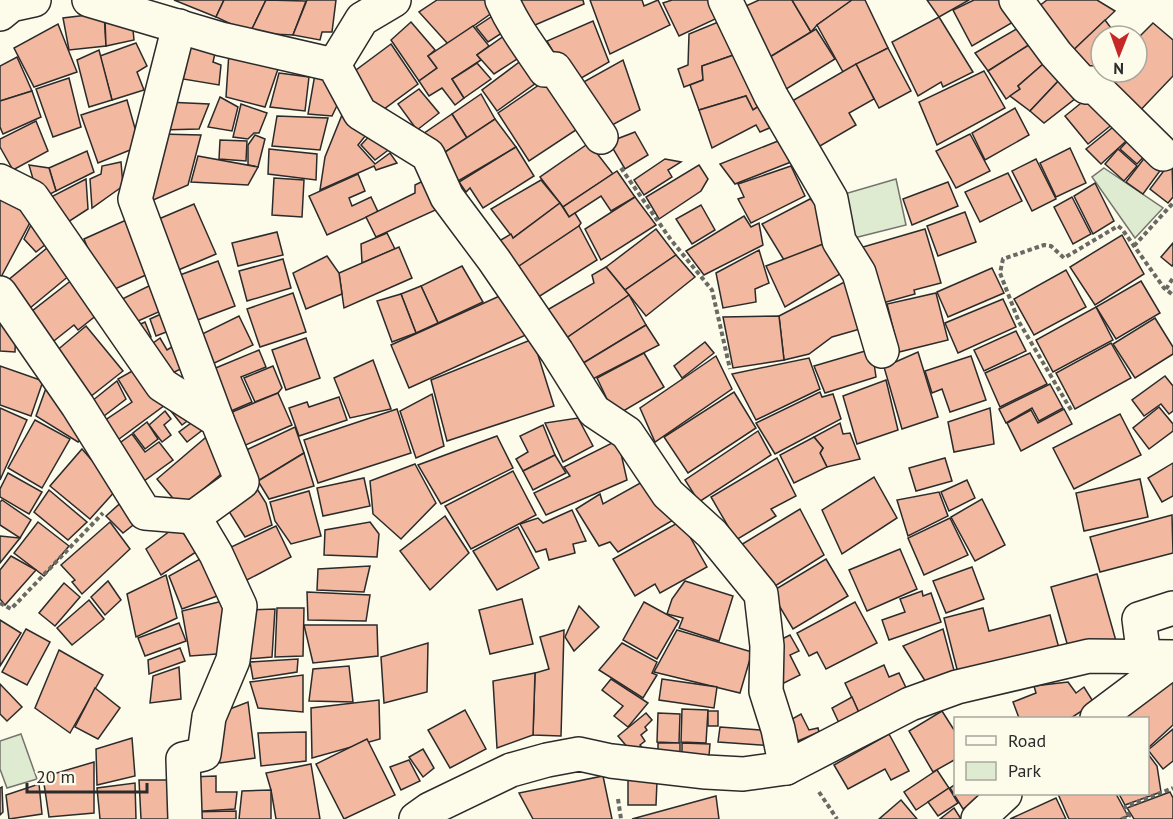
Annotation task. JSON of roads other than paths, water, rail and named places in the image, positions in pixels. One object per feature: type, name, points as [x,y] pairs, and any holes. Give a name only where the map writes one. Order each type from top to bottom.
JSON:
[{"type":"street","points":[[0,14],[11,5],[34,0]]},
{"type":"street","points":[[89,0],[221,39],[334,65],[360,113],[428,154],[447,197],[494,260],[594,411],[627,433],[668,494],[712,534],[761,594],[767,646],[766,691],[778,729],[786,768]]},
{"type":"street","points":[[334,65],[362,19],[392,0]]},
{"type":"street","points":[[502,0],[521,38],[545,70],[555,69],[601,137]]},
{"type":"street","points":[[725,0],[771,96],[831,199],[838,241],[858,273],[882,351]]},
{"type":"street","points":[[1016,0],[1056,54],[1086,87],[1091,83],[1163,154]]},
{"type":"street","points":[[0,293],[78,406],[145,513],[194,517],[242,482],[135,199],[179,26]]},
{"type":"street","points":[[0,181],[32,197],[162,385],[217,420]]},
{"type":"street","points":[[185,819],[183,759],[204,754],[209,717],[232,660],[240,606],[216,554],[194,517]]},
{"type":"street","points":[[1163,658],[1138,619],[1173,608]]},
{"type":"street","points":[[416,819],[430,809],[511,770],[547,760],[579,754],[611,761],[743,774],[786,768],[910,704],[957,687],[1089,656],[1163,658]]},
{"type":"street","points":[[1098,717],[1163,658]]},
{"type":"street","points":[[978,819],[1004,795]]}]
